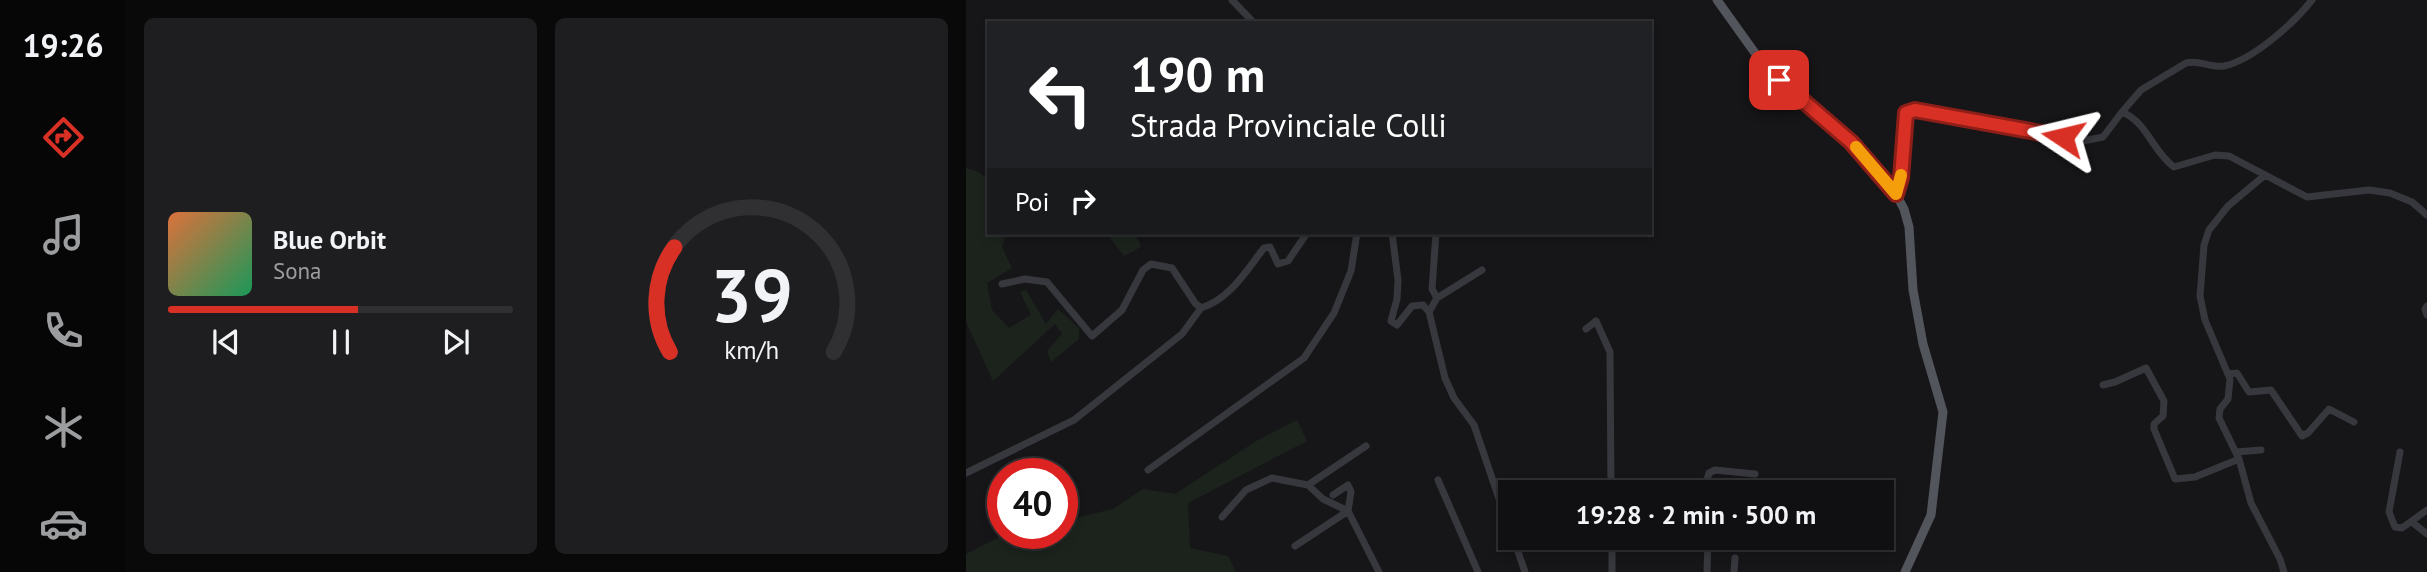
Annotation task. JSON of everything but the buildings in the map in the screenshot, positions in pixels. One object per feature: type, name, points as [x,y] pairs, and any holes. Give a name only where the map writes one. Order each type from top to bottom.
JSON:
[{"type":"main road","points":[[1717,0],[1771,71],[1851,142],[1896,194],[1909,228],[1913,290],[1923,344],[1943,412],[1931,515],[1905,572]]},
{"type":"street","points":[[1232,0],[1252,21]]},
{"type":"street","points":[[1896,194],[1905,149],[1906,113],[1915,110],[2083,141],[2102,137],[2141,90],[2192,61],[2214,67],[2245,57],[2294,20],[2312,0]]},
{"type":"street","points":[[2122,112],[2136,117],[2165,161],[2174,167],[2216,155],[2229,156],[2307,197],[2369,190],[2390,192],[2412,202],[2427,215]]},
{"type":"street","points":[[2265,174],[2228,206],[2209,230],[2204,245],[2200,296],[2205,320],[2228,374],[2228,399],[2220,409],[2219,418],[2237,456],[2251,503],[2284,572]]},
{"type":"street","points":[[966,473],[1074,420],[1182,334],[1201,308],[1217,303],[1231,290],[1264,248],[1270,247],[1278,264],[1288,261],[1306,235]]},
{"type":"street","points":[[1148,470],[1304,358],[1334,313],[1343,292],[1351,271],[1357,235]]},
{"type":"street","points":[[1393,235],[1398,280],[1397,299],[1391,321],[1396,329],[1412,306],[1423,305],[1429,312],[1445,378],[1454,398],[1474,425],[1498,496]]},
{"type":"street","points":[[1436,235],[1432,289],[1437,299]]},
{"type":"street","points":[[1002,284],[1025,279],[1047,282],[1092,336],[1122,310],[1143,270],[1151,264],[1172,268],[1201,308]]},
{"type":"street","points":[[1429,312],[1437,299],[1482,270]]},
{"type":"street","points":[[2427,306],[2427,315]]},
{"type":"street","points":[[1586,329],[1596,321],[1610,352],[1611,480]]},
{"type":"street","points":[[2103,385],[2146,368],[2164,401],[2163,416],[2154,424],[2154,429],[2175,479],[2195,477],[2237,456],[2261,450]]},
{"type":"street","points":[[2228,374],[2237,373],[2249,392],[2271,390],[2302,436],[2308,433],[2329,409],[2354,422]]},
{"type":"street","points":[[1308,485],[1366,446]]},
{"type":"street","points":[[2400,452],[2389,512],[2395,527],[2402,528],[2427,510]]},
{"type":"street","points":[[1707,480],[1709,473],[1715,470],[1755,474]]},
{"type":"street","points":[[1222,517],[1246,490],[1272,478],[1308,485],[1323,499],[1348,512],[1379,572]]},
{"type":"street","points":[[1438,480],[1478,572]]},
{"type":"street","points":[[1295,546],[1348,512],[1351,492],[1348,485],[1333,495]]},
{"type":"street","points":[[2412,522],[2427,534]]},
{"type":"street","points":[[1517,550],[1525,572]]},
{"type":"street","points":[[1612,550],[1612,572]]},
{"type":"street","points":[[1707,572],[1708,550]]},
{"type":"street","points":[[1734,572],[1735,558]]},
{"type":"shaded area","points":[[966,168],[979,172],[987,179],[987,235],[1005,235],[1002,247],[1012,268],[987,283],[992,310],[1009,328],[1031,315],[1020,292],[1026,290],[1046,324],[1058,309],[1079,328],[1079,339],[1051,362],[1047,351],[1062,334],[1055,324],[993,381],[966,322]]},
{"type":"shaded area","points":[[1108,235],[1136,237],[1141,247],[1124,256]]},
{"type":"shaded area","points":[[1297,420],[1307,441],[1188,503],[1190,548],[1228,556],[1236,572],[966,572],[966,554],[987,543],[987,549],[1078,549],[1078,517],[1113,509],[1143,489],[1175,494],[1258,440]]},
{"type":"slow traffic","points":[[1856,147],[1896,194],[1901,175]]},
{"type":"route","points":[[1779,80],[1851,142],[1896,194],[1905,149],[1906,113],[1915,110],[1950,115],[2063,137]]}]
